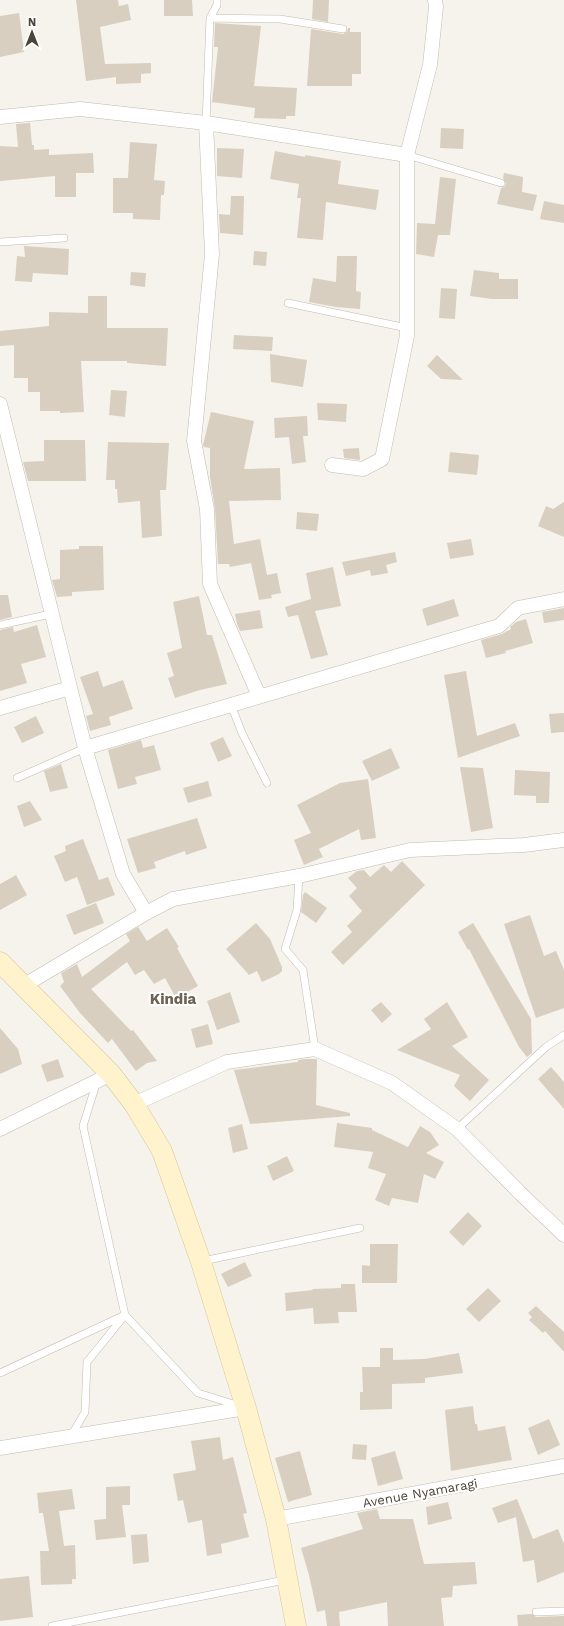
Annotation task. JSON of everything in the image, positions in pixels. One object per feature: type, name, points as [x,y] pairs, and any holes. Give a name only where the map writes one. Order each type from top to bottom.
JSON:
[{"type":"street","points":[[332,465],[363,469],[382,459],[407,336],[407,155],[430,65],[436,7],[435,0]]},
{"type":"street","points":[[0,117],[80,109],[206,123],[407,155]]},
{"type":"street","points":[[206,123],[212,254],[194,441],[207,509],[210,584],[259,696]]},
{"type":"street","points":[[0,404],[2,423],[85,748],[123,874],[146,913]]},
{"type":"street","points":[[85,748],[499,626],[518,608],[564,599]]},
{"type":"street","points":[[0,708],[70,688]]},
{"type":"street","points":[[23,986],[146,913],[173,899],[299,876],[410,850],[524,845],[564,840]]},
{"type":"street","points":[[0,962],[104,1077],[134,1104],[162,1151],[201,1262],[246,1408],[276,1519],[296,1626]]},
{"type":"street","points":[[134,1104],[227,1062],[315,1049],[392,1083],[457,1129],[564,1235]]},
{"type":"street","points":[[0,1129],[104,1077]]},
{"type":"street","points":[[0,1448],[246,1408]]},
{"type":"street","name":"Avenue Nyamaragi","points":[[276,1519],[564,1466]]},
{"type":"lane","points":[[206,123],[210,18],[217,5],[217,0]]},
{"type":"lane","points":[[210,18],[280,18],[343,29]]},
{"type":"lane","points":[[407,155],[501,183]]},
{"type":"lane","points":[[0,242],[64,238]]},
{"type":"lane","points":[[288,303],[407,328]]},
{"type":"lane","points":[[0,625],[51,614]]},
{"type":"lane","points":[[231,705],[242,733],[267,782]]},
{"type":"lane","points":[[17,778],[85,748]]},
{"type":"lane","points":[[299,876],[297,910],[285,949],[303,970],[315,1049]]},
{"type":"lane","points":[[457,1129],[546,1047],[564,1035]]},
{"type":"lane","points":[[104,1077],[83,1126],[125,1316],[198,1393],[246,1408]]},
{"type":"lane","points":[[201,1262],[360,1228]]},
{"type":"lane","points":[[0,1373],[125,1316]]},
{"type":"lane","points":[[70,1436],[85,1412],[87,1362],[125,1316]]},
{"type":"lane","points":[[52,1626],[287,1580]]},
{"type":"lane","points":[[536,1612],[564,1610]]},
{"type":"building","points":[[76,0],[118,0],[119,6],[128,4],[131,20],[100,27],[105,64],[151,63],[151,73],[141,74],[141,83],[116,84],[116,77],[86,81]]},
{"type":"building","points":[[164,0],[192,0],[193,16],[164,16]]},
{"type":"building","points":[[313,0],[329,0],[328,22],[312,19]]},
{"type":"building","points":[[19,13],[24,52],[0,57],[0,16]]},
{"type":"building","points":[[215,23],[261,26],[254,86],[297,88],[295,116],[286,116],[286,119],[254,118],[255,108],[212,102],[218,47],[214,47]]},
{"type":"building","points":[[348,28],[350,28],[350,32],[361,32],[361,74],[352,74],[352,86],[307,86],[311,29],[343,34],[347,32]]},
{"type":"building","points":[[30,123],[32,145],[34,145],[34,150],[49,149],[49,155],[93,153],[94,173],[76,173],[76,197],[55,197],[55,176],[0,181],[0,146],[18,147],[16,124]]},
{"type":"building","points":[[441,128],[464,129],[463,149],[440,148]]},
{"type":"building","points":[[130,142],[157,144],[154,180],[165,181],[164,195],[161,195],[160,220],[133,219],[133,213],[113,213],[113,178],[128,178]]},
{"type":"building","points":[[217,148],[244,149],[242,178],[217,176]]},
{"type":"building","points":[[275,151],[305,157],[305,155],[341,161],[338,184],[379,190],[376,210],[326,202],[323,240],[297,238],[301,198],[297,198],[299,184],[270,179]]},
{"type":"building","points":[[504,173],[523,177],[522,192],[537,195],[533,211],[497,204],[501,188],[506,184],[503,178]]},
{"type":"building","points":[[440,177],[456,179],[450,235],[438,235],[434,257],[416,254],[417,223],[435,224]]},
{"type":"building","points":[[231,196],[244,196],[243,235],[220,233],[219,214],[230,215]]},
{"type":"building","points":[[544,201],[564,205],[564,223],[540,219]]},
{"type":"building","points":[[24,246],[69,249],[68,275],[33,273],[32,282],[15,281],[17,256],[25,257]]},
{"type":"building","points":[[254,251],[267,252],[266,266],[253,265]]},
{"type":"building","points":[[337,256],[357,256],[356,291],[361,292],[360,309],[336,307],[309,302],[313,278],[336,282]]},
{"type":"building","points":[[474,270],[499,273],[499,279],[518,279],[518,299],[492,299],[470,296]]},
{"type":"building","points":[[131,272],[146,273],[145,287],[130,285]]},
{"type":"building","points":[[441,288],[457,289],[455,319],[439,318]]},
{"type":"building","points":[[88,296],[107,296],[107,328],[168,328],[166,366],[127,363],[127,361],[81,361],[84,412],[60,413],[60,411],[40,411],[40,392],[28,392],[28,378],[14,378],[14,345],[0,346],[0,331],[49,326],[49,312],[88,313]]},
{"type":"building","points":[[234,335],[273,337],[272,351],[233,349]]},
{"type":"building","points":[[270,354],[307,360],[303,387],[271,382]]},
{"type":"building","points":[[437,355],[463,380],[441,379],[427,366]]},
{"type":"building","points":[[111,390],[127,391],[125,417],[109,415]]},
{"type":"building","points":[[317,403],[347,404],[346,422],[318,420]]},
{"type":"building","points":[[211,412],[254,421],[244,469],[280,468],[281,500],[229,501],[234,544],[260,539],[267,575],[277,573],[281,593],[271,595],[272,598],[259,600],[251,563],[230,567],[229,564],[218,564],[215,509],[210,477],[210,448],[204,447],[203,445]]},
{"type":"building","points":[[307,416],[308,436],[303,436],[306,462],[292,464],[289,437],[275,438],[274,418]]},
{"type":"building","points":[[44,440],[85,440],[86,481],[28,481],[23,462],[44,461]]},
{"type":"building","points":[[108,442],[169,443],[166,490],[160,490],[162,536],[142,538],[140,501],[118,503],[115,480],[106,480]]},
{"type":"building","points":[[359,448],[360,460],[344,458],[343,449]]},
{"type":"building","points":[[450,452],[479,455],[477,475],[448,472]]},
{"type":"building","points":[[564,502],[564,537],[538,526],[546,506],[553,509]]},
{"type":"building","points":[[297,512],[319,514],[317,531],[296,529]]},
{"type":"building","points":[[471,539],[474,555],[450,559],[447,543]]},
{"type":"building","points":[[79,546],[103,546],[104,590],[72,592],[72,596],[57,597],[52,580],[60,579],[60,550],[79,549]]},
{"type":"building","points":[[395,552],[397,562],[386,565],[388,573],[371,576],[370,570],[346,576],[342,562]]},
{"type":"building","points":[[333,567],[341,606],[315,611],[328,655],[311,659],[298,615],[288,617],[285,607],[311,599],[306,573]]},
{"type":"building","points":[[0,595],[8,595],[12,617],[0,620]]},
{"type":"building","points":[[199,596],[207,635],[212,635],[227,684],[200,690],[175,698],[168,678],[174,676],[167,653],[182,648],[173,602]]},
{"type":"building","points":[[454,599],[459,616],[427,626],[422,609]]},
{"type":"building","points":[[564,608],[564,620],[544,623],[542,612]]},
{"type":"building","points":[[260,610],[263,628],[240,631],[235,614]]},
{"type":"building","points":[[526,619],[533,643],[505,651],[506,653],[486,658],[481,640],[502,634],[511,629],[510,627],[516,622]]},
{"type":"building","points":[[37,625],[46,657],[21,664],[27,683],[0,691],[0,630],[13,627],[14,632]]},
{"type":"building","points":[[98,671],[103,687],[123,680],[133,709],[109,717],[111,725],[90,731],[86,716],[93,714],[80,677]]},
{"type":"building","points":[[466,671],[477,736],[515,723],[520,736],[458,758],[444,675]]},
{"type":"building","points":[[564,713],[564,732],[551,733],[549,714]]},
{"type":"building","points":[[36,716],[44,733],[22,743],[14,727]]},
{"type":"building","points":[[223,737],[232,756],[218,762],[210,743]]},
{"type":"building","points":[[141,740],[143,748],[154,745],[161,770],[135,777],[137,784],[118,789],[108,750]]},
{"type":"building","points":[[391,748],[400,768],[372,781],[362,761]]},
{"type":"building","points":[[61,764],[68,788],[50,792],[44,771]]},
{"type":"building","points":[[460,767],[483,768],[493,828],[471,832]]},
{"type":"building","points":[[515,770],[550,772],[549,803],[536,803],[536,796],[514,795]]},
{"type":"building","points":[[368,779],[376,838],[361,840],[359,829],[319,849],[323,857],[304,865],[294,840],[311,833],[297,805],[340,783]]},
{"type":"building","points":[[208,781],[212,796],[188,803],[183,788]]},
{"type":"building","points":[[30,801],[42,820],[24,827],[17,806]]},
{"type":"building","points":[[197,818],[207,848],[186,855],[185,851],[154,862],[156,868],[138,873],[127,839]]},
{"type":"building","points":[[83,839],[99,880],[108,877],[115,895],[87,905],[77,877],[65,882],[54,856],[66,851],[65,846]]},
{"type":"building","points":[[402,861],[425,885],[343,965],[331,952],[352,932],[347,926],[362,911],[349,896],[357,888],[348,878],[357,871],[364,870],[370,877],[384,865],[391,872]]},
{"type":"building","points":[[16,875],[27,895],[0,910],[0,884]]},
{"type":"building","points":[[305,892],[327,908],[316,923],[301,912],[303,895]]},
{"type":"building","points":[[96,903],[104,923],[74,935],[66,915]]},
{"type":"building","points":[[530,915],[544,956],[556,951],[564,970],[564,1008],[536,1018],[504,924]]},
{"type":"building","points":[[256,923],[270,939],[282,967],[282,971],[279,974],[262,982],[257,971],[249,975],[226,949]]},
{"type":"building","points":[[473,923],[531,1019],[532,1053],[527,1057],[519,1047],[469,949],[468,950],[458,932]]},
{"type":"building","points":[[138,927],[147,941],[167,928],[179,947],[177,948],[198,986],[176,998],[165,978],[154,984],[144,970],[135,975],[127,962],[91,989],[131,1031],[133,1030],[157,1061],[147,1063],[136,1071],[112,1039],[108,1043],[80,1013],[60,986],[64,982],[61,973],[77,964],[82,977],[130,941],[126,934]]},
{"type":"building","points":[[230,992],[240,1022],[217,1030],[207,1001]]},
{"type":"building","points":[[381,1002],[392,1014],[382,1023],[371,1010]]},
{"type":"building","points":[[447,1002],[468,1037],[452,1046],[489,1080],[470,1101],[454,1086],[460,1075],[397,1050],[431,1029],[424,1019]]},
{"type":"building","points":[[208,1024],[213,1044],[196,1048],[191,1029]]},
{"type":"building","points":[[0,1028],[18,1049],[22,1064],[0,1074]]},
{"type":"building","points":[[58,1059],[64,1077],[47,1082],[41,1065]]},
{"type":"building","points":[[317,1059],[316,1105],[350,1113],[350,1116],[250,1124],[234,1070],[298,1062],[298,1060]]},
{"type":"building","points":[[551,1067],[564,1082],[564,1109],[538,1079]]},
{"type":"building","points":[[337,1123],[372,1128],[372,1130],[408,1147],[420,1126],[430,1132],[439,1145],[426,1153],[444,1162],[435,1179],[424,1174],[418,1203],[392,1198],[389,1206],[375,1200],[386,1174],[368,1168],[373,1152],[334,1147]]},
{"type":"building","points":[[242,1124],[248,1149],[233,1153],[228,1128]]},
{"type":"building","points":[[287,1156],[294,1171],[273,1181],[267,1166]]},
{"type":"building","points":[[468,1212],[482,1226],[463,1246],[449,1232]]},
{"type":"building","points":[[370,1244],[398,1244],[397,1283],[362,1283],[362,1265],[370,1266]]},
{"type":"building","points":[[245,1262],[252,1276],[228,1287],[221,1274]]},
{"type":"building","points":[[341,1284],[355,1284],[357,1312],[338,1312],[339,1323],[314,1324],[313,1308],[286,1311],[285,1293],[313,1290],[312,1289],[341,1288]]},
{"type":"building","points":[[488,1288],[501,1301],[479,1322],[466,1309]]},
{"type":"building","points":[[536,1306],[564,1332],[564,1352],[545,1331],[543,1333],[529,1320],[532,1317],[528,1313]]},
{"type":"building","points":[[380,1348],[393,1348],[393,1360],[424,1359],[459,1353],[463,1373],[425,1378],[425,1383],[392,1384],[392,1409],[360,1410],[360,1392],[363,1392],[362,1367],[380,1367]]},
{"type":"building","points":[[473,1406],[475,1424],[477,1424],[478,1431],[505,1426],[512,1460],[451,1471],[445,1410]]},
{"type":"building","points":[[549,1419],[560,1445],[538,1455],[528,1428]]},
{"type":"building","points":[[220,1437],[223,1460],[233,1457],[247,1513],[243,1514],[249,1537],[221,1544],[222,1553],[207,1556],[202,1520],[188,1523],[183,1500],[178,1501],[173,1474],[196,1470],[191,1441]]},
{"type":"building","points":[[353,1444],[367,1445],[366,1460],[352,1459]]},
{"type":"building","points":[[300,1451],[312,1495],[288,1502],[275,1458]]},
{"type":"building","points":[[395,1451],[403,1479],[378,1486],[371,1458]]},
{"type":"building","points":[[130,1486],[130,1505],[122,1505],[126,1537],[96,1540],[94,1520],[106,1519],[106,1487]]},
{"type":"building","points":[[72,1489],[75,1509],[59,1511],[64,1546],[75,1545],[76,1579],[72,1579],[72,1584],[41,1585],[40,1551],[49,1551],[43,1513],[39,1513],[37,1493]]},
{"type":"building","points":[[517,1499],[533,1539],[558,1529],[564,1544],[564,1572],[537,1583],[534,1560],[523,1562],[516,1517],[498,1523],[492,1508]]},
{"type":"building","points":[[448,1502],[452,1519],[428,1525],[426,1507]]},
{"type":"building","points":[[377,1509],[380,1519],[413,1519],[424,1564],[475,1562],[477,1584],[453,1586],[452,1597],[441,1598],[444,1626],[388,1626],[387,1602],[339,1612],[340,1626],[327,1626],[325,1610],[317,1612],[309,1575],[301,1548],[363,1529],[357,1513]]},
{"type":"building","points":[[147,1534],[149,1562],[133,1564],[131,1535]]},
{"type":"building","points":[[29,1576],[33,1617],[0,1621],[0,1579]]},
{"type":"building","points":[[532,1614],[536,1617],[564,1616],[564,1626],[518,1626],[517,1615]]},
{"type":"district","name":"Kindia","points":[[173,999]]}]
